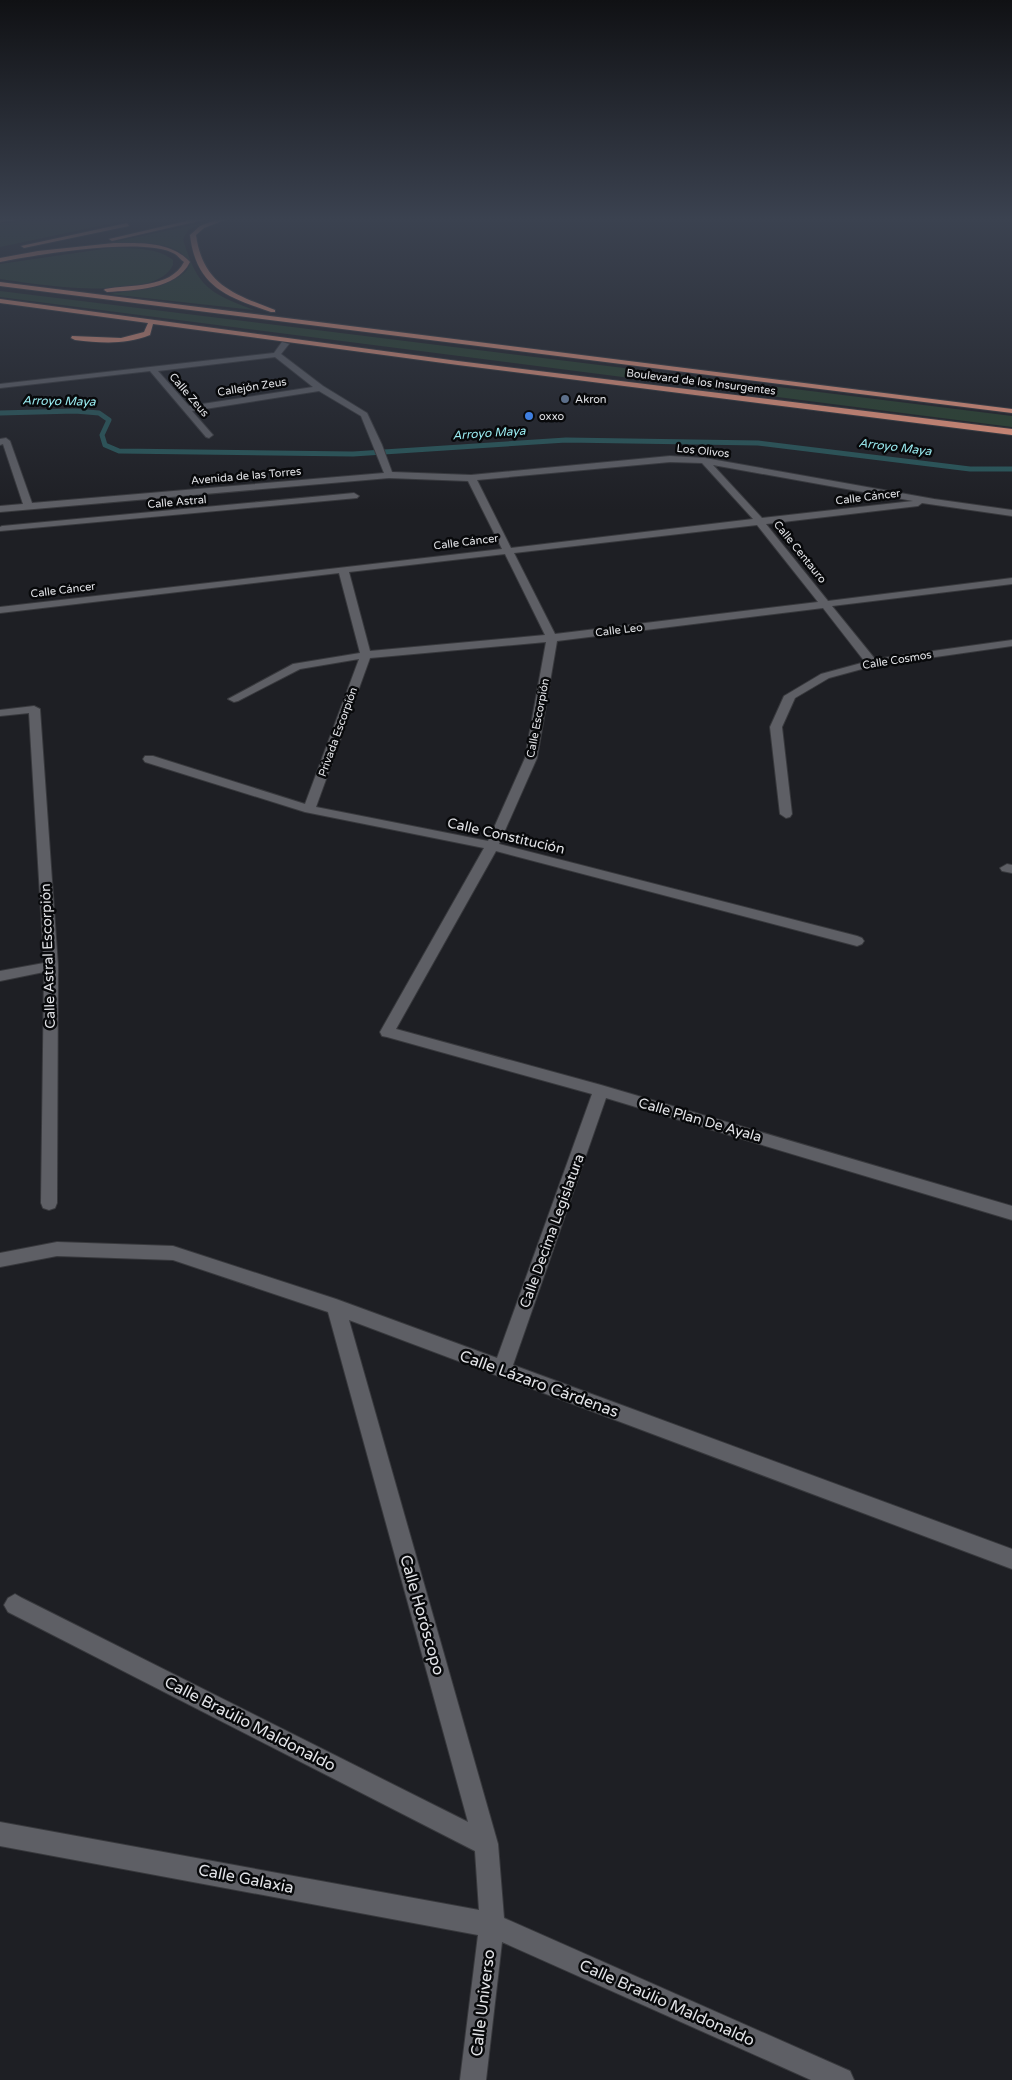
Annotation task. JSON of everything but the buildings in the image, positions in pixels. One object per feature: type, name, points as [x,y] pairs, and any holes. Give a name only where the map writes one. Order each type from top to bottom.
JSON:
[{"type":"highway","points":[[50,315],[150,325],[285,344],[440,360]]},
{"type":"highway","name":"Boulevard de los Insurgentes","points":[[105,315],[458,363],[1012,432]]},
{"type":"highway","name":"Boulevard de los Insurgentes","points":[[252,315],[1012,411]]},
{"type":"highway","points":[[292,315],[452,340]]},
{"type":"highway","points":[[74,338],[98,341],[124,341],[147,333],[150,325]]},
{"type":"highway","points":[[458,363],[505,378]]},
{"type":"highway","points":[[889,426],[968,427]]},
{"type":"street","points":[[277,354],[285,344]]},
{"type":"street","points":[[0,386],[152,370],[277,354],[320,388],[364,415],[378,444],[389,475]]},
{"type":"street","name":"Calle Zeus","points":[[152,370],[209,435]]},
{"type":"street","name":"Callejón Zeus","points":[[187,409],[320,388]]},
{"type":"street","points":[[3,442],[28,506]]},
{"type":"street","name":"Los Olivos","points":[[389,475],[471,478],[670,459],[705,461],[934,502],[1012,513]]},
{"type":"street","name":"Calle Centauro","points":[[705,461],[760,522],[872,663]]},
{"type":"street","name":"Avenida de las Torres","points":[[0,509],[389,475]]},
{"type":"street","points":[[471,478],[552,638]]},
{"type":"street","name":"Calle Astral","points":[[1,530],[354,496]]},
{"type":"street","name":"Avenida de las Torres","points":[[1,530],[106,500]]},
{"type":"street","name":"Calle Cáncer","points":[[0,610],[934,502]]},
{"type":"street","points":[[343,569],[366,655]]},
{"type":"street","name":"Calle Leo","points":[[234,699],[297,666],[366,655],[552,638],[1012,581]]},
{"type":"street","name":"Calle Escorpión","points":[[387,1032],[492,846],[532,758],[552,638]]},
{"type":"street","name":"Calle Cosmos","points":[[786,814],[776,727],[790,696],[825,676],[872,663],[1012,643]]},
{"type":"street","name":"Privada Escorpión","points":[[309,809],[366,655]]},
{"type":"street","name":"Calle Astral Escorpión","points":[[0,713],[34,709],[51,966],[49,1203]]},
{"type":"street","name":"Calle Constitución","points":[[149,759],[309,809],[492,846],[856,941]]},
{"type":"street","points":[[0,976],[51,966]]},
{"type":"street","name":"Calle Plan De Ayala","points":[[387,1032],[601,1091],[1012,1213]]},
{"type":"street","name":"Calle Decima Legislatura","points":[[502,1370],[601,1091]]},
{"type":"street","name":"Calle Lázaro Cárdenas","points":[[0,1260],[57,1249],[173,1253],[336,1307],[1012,1559]]},
{"type":"street","name":"Calle Horóscopo","points":[[336,1307],[486,1844],[492,1925]]},
{"type":"street","name":"Calle Braúlio Maldonaldo","points":[[15,1605],[486,1844]]},
{"type":"street","name":"Calle Galaxia","points":[[0,1834],[492,1925]]},
{"type":"street","name":"Calle Braúlio Maldonaldo","points":[[492,1925],[841,2080]]},
{"type":"street","name":"Calle Universo","points":[[473,2080],[492,1925]]},
{"type":"green space","points":[[141,315],[195,315],[1012,416],[1012,427]]},
{"type":"waterway","name":"Arroyo Maya","points":[[0,413],[75,411],[99,413],[109,420],[102,435],[105,445],[119,451],[353,454],[566,440],[758,443],[970,469],[1012,469]]},
{"type":"place","name":"Akron","points":[[565,399]]},
{"type":"place","name":"oxxo","points":[[529,416]]}]
